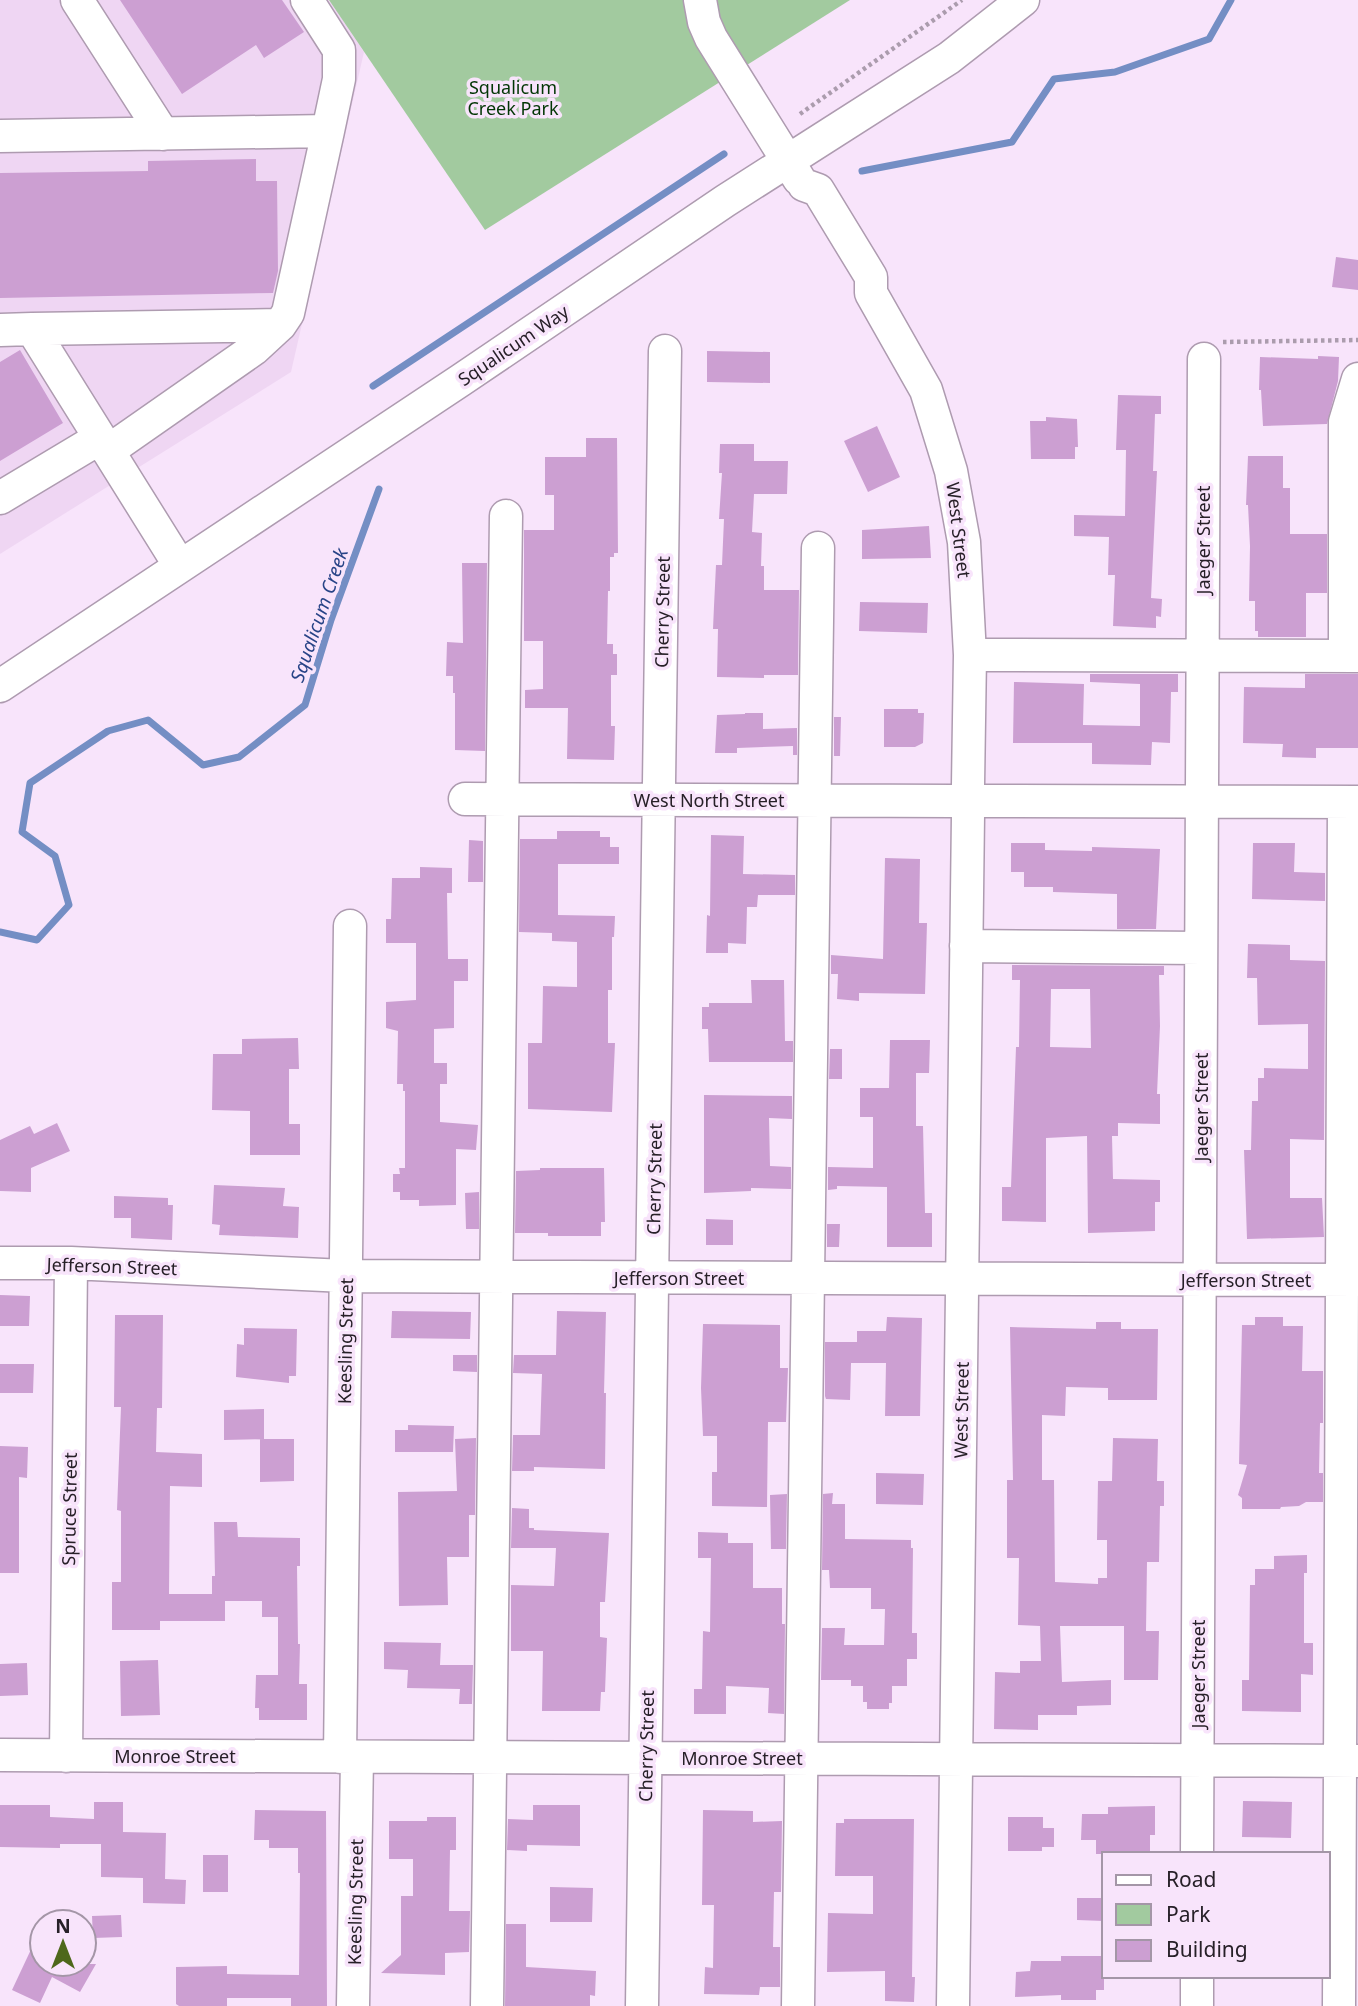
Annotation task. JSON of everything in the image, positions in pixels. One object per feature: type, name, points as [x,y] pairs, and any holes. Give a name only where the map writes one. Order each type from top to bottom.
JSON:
[{"type":"street","points":[[77,0],[163,134]]},
{"type":"street","points":[[0,498],[104,444],[254,349],[280,325],[288,313],[339,79],[339,50],[307,0]]},
{"type":"street","name":"West Street","points":[[700,0],[710,38],[796,173],[802,199],[856,286],[871,293],[926,390],[951,471],[964,542],[970,655],[953,2006]]},
{"type":"street","name":"Squalicum Way","points":[[0,686],[180,566],[796,173],[1023,0]]},
{"type":"street","points":[[0,136],[328,131]]},
{"type":"street","points":[[0,330],[280,325]]},
{"type":"street","points":[[32,329],[180,566]]},
{"type":"street","name":"Cherry Street","points":[[642,2006],[665,351]]},
{"type":"street","name":"Jaeger Street","points":[[1197,1852],[1204,359]]},
{"type":"street","points":[[970,655],[1351,656],[1345,422],[1358,379]]},
{"type":"street","points":[[487,2006],[506,516]]},
{"type":"street","points":[[797,2006],[818,548]]},
{"type":"street","name":"West North Street","points":[[465,799],[1351,802]]},
{"type":"street","points":[[1339,2006],[1349,1761],[1351,802]]},
{"type":"street","name":"Keesling Street","points":[[350,926],[345,1276],[348,1757],[353,2006]]},
{"type":"street","points":[[966,946],[1202,948]]},
{"type":"street","name":"Jefferson Street","points":[[0,1263],[71,1263],[345,1276],[1350,1280]]},
{"type":"street","name":"Spruce Street","points":[[66,1756],[71,1263]]},
{"type":"street","name":"Monroe Street","points":[[0,1755],[1349,1761]]},
{"type":"street","points":[[1197,1978],[1197,2006]]},
{"type":"path","points":[[800,114],[962,0]]},
{"type":"path","points":[[1204,359],[1224,341],[1358,340]]},
{"type":"shaded area","points":[[0,0],[329,0],[364,52],[291,372],[0,554]]},
{"type":"green space","name":"Squalicum Creek Park","points":[[329,0],[850,0],[485,230]]},
{"type":"building","points":[[120,0],[282,0],[304,32],[264,58],[256,45],[182,94]]},
{"type":"building","points":[[256,159],[256,181],[277,181],[278,271],[273,293],[0,298],[0,173],[148,171],[148,161]]},
{"type":"building","points":[[1336,257],[1358,260],[1358,290],[1332,287]]},
{"type":"building","points":[[20,350],[63,423],[0,461],[0,362]]},
{"type":"building","points":[[707,351],[770,352],[770,383],[707,382]]},
{"type":"building","points":[[1318,356],[1339,357],[1338,381],[1327,424],[1263,426],[1259,390],[1260,357],[1318,359]]},
{"type":"building","points":[[1118,395],[1161,396],[1161,414],[1155,414],[1153,471],[1157,471],[1151,598],[1162,599],[1161,617],[1156,616],[1156,628],[1113,626],[1115,575],[1108,575],[1109,537],[1074,536],[1074,515],[1125,516],[1126,450],[1116,450]]},
{"type":"building","points":[[1046,417],[1077,419],[1078,447],[1075,447],[1075,459],[1031,459],[1030,421],[1046,421]]},
{"type":"building","points":[[877,426],[900,477],[868,492],[844,441]]},
{"type":"building","points":[[586,438],[617,438],[618,553],[610,557],[607,644],[613,644],[613,654],[617,654],[617,675],[611,675],[611,726],[615,726],[614,760],[567,759],[568,708],[525,708],[525,690],[543,689],[543,641],[524,641],[524,530],[554,530],[554,495],[545,495],[545,457],[586,457]]},
{"type":"building","points":[[720,444],[754,444],[754,461],[788,461],[787,494],[754,494],[752,532],[762,533],[761,566],[764,566],[764,590],[799,590],[798,675],[764,675],[764,678],[717,677],[718,629],[713,629],[714,606],[716,565],[722,565],[724,519],[719,519],[722,473],[719,473]]},
{"type":"building","points":[[1248,456],[1283,456],[1283,488],[1290,488],[1290,534],[1327,534],[1327,593],[1306,593],[1306,637],[1258,637],[1258,631],[1255,631],[1255,601],[1249,601],[1250,546],[1246,505]]},
{"type":"building","points":[[929,526],[931,558],[862,559],[862,530]]},
{"type":"building","points":[[462,563],[487,563],[485,751],[455,750],[455,693],[453,676],[446,676],[447,642],[463,643]]},
{"type":"building","points":[[860,602],[928,603],[927,633],[859,631]]},
{"type":"building","points":[[1090,674],[1178,674],[1178,692],[1171,692],[1170,743],[1152,742],[1151,765],[1092,764],[1092,743],[1013,743],[1014,682],[1084,684],[1083,725],[1140,726],[1140,684],[1090,682]]},
{"type":"building","points":[[1305,674],[1358,674],[1358,748],[1316,748],[1316,758],[1282,757],[1283,744],[1243,743],[1244,687],[1305,688]]},
{"type":"building","points":[[884,709],[918,709],[918,713],[924,713],[923,743],[915,747],[884,747]]},
{"type":"building","points":[[763,713],[763,729],[797,728],[797,755],[793,755],[793,746],[737,748],[737,753],[715,753],[717,715]]},
{"type":"building","points":[[834,717],[841,717],[840,756],[834,756]]},
{"type":"building","points":[[557,831],[600,831],[600,837],[610,837],[610,847],[619,847],[619,864],[558,864],[558,915],[615,916],[612,937],[612,990],[608,990],[608,1043],[615,1043],[612,1112],[528,1109],[528,1043],[542,1043],[543,986],[577,987],[577,942],[552,941],[552,933],[519,932],[520,839],[557,839]]},
{"type":"building","points":[[711,835],[744,836],[743,874],[795,875],[795,895],[758,895],[757,907],[747,907],[746,944],[728,943],[728,953],[706,953],[707,915],[710,916]]},
{"type":"building","points":[[469,840],[483,841],[483,882],[468,882]]},
{"type":"building","points":[[1011,843],[1045,843],[1045,850],[1092,851],[1092,847],[1160,849],[1156,929],[1117,929],[1117,894],[1053,892],[1053,887],[1024,887],[1024,872],[1011,872]]},
{"type":"building","points":[[1253,843],[1295,843],[1294,872],[1325,873],[1325,901],[1252,899]]},
{"type":"building","points":[[885,858],[920,859],[919,923],[927,923],[925,994],[859,993],[859,1001],[837,999],[838,974],[831,974],[831,955],[883,959]]},
{"type":"building","points":[[420,867],[452,868],[452,893],[447,893],[448,959],[468,959],[468,981],[454,981],[454,1028],[434,1029],[434,1063],[447,1063],[447,1084],[440,1084],[440,1122],[478,1125],[476,1150],[456,1149],[456,1205],[419,1206],[419,1200],[400,1200],[400,1192],[393,1192],[393,1174],[400,1174],[399,1168],[405,1168],[405,1091],[403,1084],[397,1084],[398,1031],[386,1028],[386,1002],[416,1000],[416,943],[386,943],[386,919],[391,919],[392,878],[420,878]]},
{"type":"building","points":[[1248,944],[1290,945],[1290,960],[1325,961],[1324,1140],[1290,1139],[1290,1198],[1322,1198],[1324,1237],[1247,1239],[1244,1150],[1251,1150],[1252,1101],[1258,1101],[1258,1078],[1264,1078],[1264,1068],[1308,1069],[1308,1024],[1258,1025],[1257,978],[1247,978]]},
{"type":"building","points":[[1012,965],[1164,966],[1164,975],[1159,975],[1157,1094],[1160,1094],[1160,1124],[1118,1123],[1118,1136],[1112,1136],[1113,1179],[1160,1180],[1160,1202],[1155,1202],[1155,1231],[1088,1233],[1087,1136],[1046,1138],[1046,1222],[1002,1221],[1002,1187],[1011,1187],[1016,1047],[1019,1047],[1020,980],[1012,980]],"holes":[[[1051,989],[1090,989],[1091,1048],[1050,1047]]]},
{"type":"building","points":[[751,980],[784,980],[785,1041],[793,1041],[793,1062],[709,1062],[708,1029],[702,1029],[702,1007],[709,1007],[709,1003],[752,1003]]},
{"type":"building","points":[[298,1038],[299,1069],[289,1069],[289,1124],[300,1124],[300,1155],[250,1155],[250,1111],[212,1110],[213,1054],[242,1054],[242,1039]]},
{"type":"building","points":[[890,1040],[930,1040],[929,1073],[916,1073],[916,1126],[923,1126],[925,1213],[932,1213],[932,1247],[887,1247],[887,1187],[837,1186],[837,1189],[828,1190],[828,1167],[873,1168],[873,1117],[860,1117],[860,1088],[889,1088]]},
{"type":"building","points":[[830,1049],[842,1049],[842,1079],[829,1079]]},
{"type":"building","points":[[704,1095],[792,1096],[792,1119],[769,1118],[770,1166],[791,1167],[791,1189],[751,1188],[751,1191],[704,1193]]},
{"type":"building","points":[[57,1123],[70,1151],[31,1168],[31,1192],[0,1191],[0,1140],[30,1126],[34,1134]]},
{"type":"building","points":[[540,1168],[604,1168],[605,1222],[601,1222],[601,1236],[515,1233],[516,1171]]},
{"type":"building","points":[[214,1185],[285,1188],[283,1206],[299,1207],[298,1238],[219,1235],[220,1225],[212,1224]]},
{"type":"building","points":[[479,1192],[479,1229],[466,1229],[465,1193]]},
{"type":"building","points":[[114,1196],[168,1198],[168,1205],[173,1205],[172,1240],[131,1238],[131,1218],[114,1218]]},
{"type":"building","points":[[706,1219],[733,1220],[733,1245],[706,1245]]},
{"type":"building","points":[[827,1224],[840,1224],[839,1247],[827,1247]]},
{"type":"building","points":[[0,1295],[30,1296],[29,1326],[0,1326]]},
{"type":"building","points":[[392,1311],[471,1312],[470,1339],[391,1338]]},
{"type":"building","points":[[557,1311],[606,1312],[605,1469],[534,1467],[534,1471],[512,1471],[513,1435],[540,1435],[542,1374],[513,1373],[514,1355],[556,1355]]},
{"type":"building","points":[[115,1315],[163,1315],[162,1408],[157,1408],[156,1452],[202,1454],[202,1487],[170,1486],[169,1594],[212,1594],[212,1576],[215,1576],[214,1522],[237,1522],[238,1537],[300,1538],[300,1566],[297,1566],[299,1684],[307,1684],[307,1720],[259,1720],[259,1708],[255,1708],[256,1675],[278,1675],[278,1617],[262,1617],[262,1601],[225,1601],[225,1621],[160,1621],[160,1630],[112,1630],[112,1582],[121,1582],[121,1511],[117,1510],[121,1407],[114,1407]]},
{"type":"building","points":[[887,1317],[922,1318],[920,1416],[885,1416],[886,1363],[851,1363],[850,1400],[826,1399],[825,1396],[825,1342],[857,1342],[857,1331],[886,1331]]},
{"type":"building","points":[[1255,1317],[1283,1317],[1283,1326],[1303,1326],[1302,1371],[1323,1371],[1319,1473],[1323,1473],[1323,1502],[1306,1502],[1280,1509],[1242,1509],[1242,1498],[1238,1495],[1247,1465],[1239,1464],[1242,1325],[1255,1325]]},
{"type":"building","points":[[1096,1322],[1121,1322],[1121,1329],[1158,1329],[1157,1400],[1108,1400],[1108,1388],[1066,1387],[1065,1416],[1042,1415],[1042,1480],[1054,1480],[1055,1582],[1098,1584],[1098,1578],[1107,1578],[1107,1540],[1097,1540],[1098,1481],[1112,1481],[1113,1438],[1158,1439],[1157,1481],[1164,1481],[1164,1506],[1160,1506],[1159,1562],[1147,1562],[1146,1631],[1159,1631],[1158,1680],[1124,1680],[1124,1626],[1060,1626],[1062,1682],[1111,1680],[1111,1705],[1077,1706],[1077,1715],[1038,1715],[1038,1730],[994,1729],[995,1672],[1020,1673],[1020,1661],[1041,1661],[1040,1626],[1018,1625],[1019,1558],[1007,1558],[1007,1480],[1013,1480],[1010,1327],[1096,1329]]},
{"type":"building","points":[[703,1324],[780,1325],[780,1368],[788,1368],[786,1422],[768,1422],[767,1507],[712,1506],[712,1472],[717,1472],[717,1436],[703,1436]]},
{"type":"building","points":[[244,1328],[297,1329],[296,1376],[289,1376],[289,1383],[236,1377],[237,1344],[244,1345]]},
{"type":"building","points":[[453,1355],[477,1355],[477,1372],[453,1371]]},
{"type":"building","points":[[0,1364],[34,1364],[33,1393],[0,1393]]},
{"type":"building","points":[[264,1409],[264,1439],[224,1440],[224,1410]]},
{"type":"building","points":[[408,1425],[454,1426],[453,1452],[395,1452],[395,1430],[408,1430]]},
{"type":"building","points":[[476,1438],[475,1515],[469,1515],[469,1557],[447,1557],[448,1605],[399,1606],[398,1492],[457,1491],[455,1439]]},
{"type":"building","points":[[260,1439],[294,1439],[294,1481],[260,1482]]},
{"type":"building","points":[[0,1446],[28,1447],[27,1478],[19,1477],[19,1573],[0,1573]]},
{"type":"building","points":[[876,1473],[924,1474],[923,1505],[876,1504]]},
{"type":"building","points":[[833,1493],[832,1504],[845,1504],[845,1539],[911,1540],[912,1633],[917,1633],[917,1659],[907,1659],[907,1686],[892,1686],[892,1703],[889,1703],[889,1709],[867,1709],[867,1702],[863,1702],[863,1686],[851,1686],[851,1680],[821,1680],[822,1628],[845,1628],[844,1645],[884,1645],[885,1609],[871,1609],[871,1588],[830,1588],[829,1570],[822,1570],[823,1494]]},
{"type":"building","points":[[787,1494],[786,1549],[771,1549],[770,1495]]},
{"type":"building","points":[[512,1508],[529,1509],[529,1528],[534,1530],[609,1533],[605,1602],[600,1602],[600,1637],[607,1638],[605,1692],[601,1692],[600,1711],[542,1711],[543,1651],[511,1651],[511,1585],[554,1586],[556,1548],[511,1548]]},
{"type":"building","points":[[698,1532],[728,1533],[728,1543],[753,1543],[753,1588],[782,1588],[782,1624],[785,1624],[784,1714],[768,1713],[769,1688],[726,1686],[726,1714],[694,1714],[694,1689],[702,1689],[703,1631],[710,1632],[711,1558],[698,1558]]},
{"type":"building","points":[[1307,1555],[1307,1573],[1304,1573],[1304,1643],[1313,1643],[1313,1675],[1301,1674],[1301,1712],[1242,1711],[1242,1680],[1249,1680],[1250,1585],[1255,1585],[1255,1569],[1274,1569],[1274,1556]]},
{"type":"building","points":[[384,1642],[441,1643],[440,1665],[473,1665],[472,1704],[459,1704],[460,1689],[407,1688],[408,1670],[384,1669]]},
{"type":"building","points":[[158,1660],[160,1715],[121,1716],[120,1661]]},
{"type":"building","points":[[27,1663],[28,1695],[0,1696],[0,1664]]},
{"type":"building","points":[[1243,1801],[1292,1802],[1291,1838],[1242,1837]]},
{"type":"building","points":[[94,1802],[123,1802],[123,1832],[166,1833],[165,1879],[186,1880],[185,1904],[143,1903],[143,1878],[101,1877],[101,1844],[60,1844],[60,1848],[0,1847],[0,1805],[50,1805],[50,1817],[94,1819]]},
{"type":"building","points":[[533,1805],[580,1805],[580,1846],[527,1845],[527,1851],[507,1850],[508,1819],[533,1820]]},
{"type":"building","points":[[1155,1806],[1155,1835],[1150,1835],[1150,1852],[1096,1854],[1096,1840],[1081,1840],[1082,1814],[1108,1814],[1108,1807]]},
{"type":"building","points":[[255,1810],[326,1811],[327,2006],[291,2006],[291,1998],[227,1998],[227,2006],[179,2006],[176,2004],[176,1967],[227,1966],[227,1974],[299,1975],[298,1848],[269,1848],[269,1840],[254,1840]]},
{"type":"building","points":[[703,1810],[753,1811],[753,1822],[782,1821],[781,1892],[774,1892],[773,1947],[780,1947],[780,1987],[760,1987],[759,1995],[704,1994],[705,1967],[713,1968],[714,1905],[702,1905]]},
{"type":"building","points":[[427,1817],[456,1817],[456,1850],[450,1850],[449,1911],[470,1911],[469,1952],[445,1953],[445,1975],[381,1973],[401,1955],[401,1896],[413,1896],[413,1859],[389,1859],[389,1821],[427,1821]]},
{"type":"building","points":[[1008,1817],[1043,1817],[1043,1828],[1054,1828],[1054,1847],[1042,1847],[1042,1851],[1008,1851]]},
{"type":"building","points":[[844,1819],[914,1819],[914,2002],[885,2001],[885,1971],[827,1972],[828,1913],[873,1914],[873,1876],[835,1876],[836,1823],[844,1823]]},
{"type":"building","points":[[203,1855],[228,1855],[228,1892],[203,1892]]},
{"type":"building","points":[[550,1887],[593,1888],[592,1922],[550,1922]]},
{"type":"building","points":[[1077,1898],[1102,1898],[1102,1921],[1077,1920]]},
{"type":"building","points":[[121,1915],[122,1937],[98,1938],[98,1916]]},
{"type":"building","points":[[506,1924],[526,1924],[526,1967],[596,1971],[595,1996],[590,1995],[590,2006],[505,2006]]},
{"type":"building","points":[[28,1956],[28,1978],[52,1978],[40,2003],[12,1990]]},
{"type":"building","points":[[1061,1956],[1102,1956],[1104,1990],[1096,1990],[1096,2000],[1061,2000],[1061,1995],[1015,1997],[1016,1972],[1030,1971],[1031,1961],[1061,1961]]},
{"type":"building","points":[[54,1978],[88,1978],[80,1992]]},
{"type":"waterway","name":"Squalicum Creek","points":[[862,171],[1012,142],[1054,79],[1115,72],[1209,39],[1231,0]]},
{"type":"waterway","name":"Squalicum Creek","points":[[373,386],[724,154]]},
{"type":"waterway","name":"Squalicum Creek","points":[[0,932],[37,940],[69,905],[55,856],[22,832],[30,783],[108,731],[148,720],[203,765],[239,757],[305,705],[331,620],[379,489]]}]
